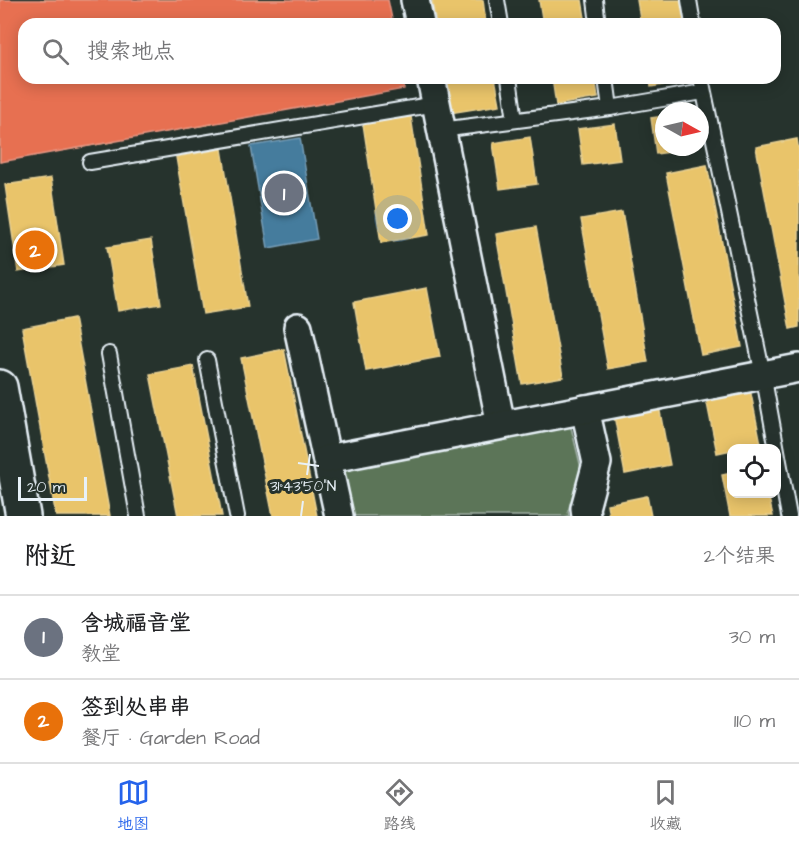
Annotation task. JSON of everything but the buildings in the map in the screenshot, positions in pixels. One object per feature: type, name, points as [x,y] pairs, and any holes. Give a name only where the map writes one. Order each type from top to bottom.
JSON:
[{"type":"street","points":[[415,0],[419,18]]},
{"type":"street","points":[[432,84],[501,425]]},
{"type":"street","points":[[298,327],[339,516]]},
{"type":"street","points":[[327,459],[585,409],[765,382],[799,368]]},
{"type":"street","points":[[0,387],[23,516]]},
{"type":"street","points":[[585,409],[597,463],[585,508],[586,516]]},
{"type":"lane","points":[[497,0],[500,18]]},
{"type":"lane","points":[[595,0],[597,18]]},
{"type":"lane","points":[[689,0],[692,18]]},
{"type":"lane","points":[[510,84],[515,120]]},
{"type":"lane","points":[[607,84],[610,108]]},
{"type":"lane","points":[[441,130],[610,108],[702,85],[765,382],[789,516]]},
{"type":"lane","points":[[90,162],[436,104]]},
{"type":"lane","points":[[109,354],[138,516]]},
{"type":"lane","points":[[207,360],[237,516]]},
{"type":"green space","points":[[569,419],[581,468],[568,511],[569,516],[346,516],[335,469]]},
{"type":"place","name":"含城福音堂","points":[[284,193]]},
{"type":"place","name":"签到处串串","points":[[35,250]]}]
